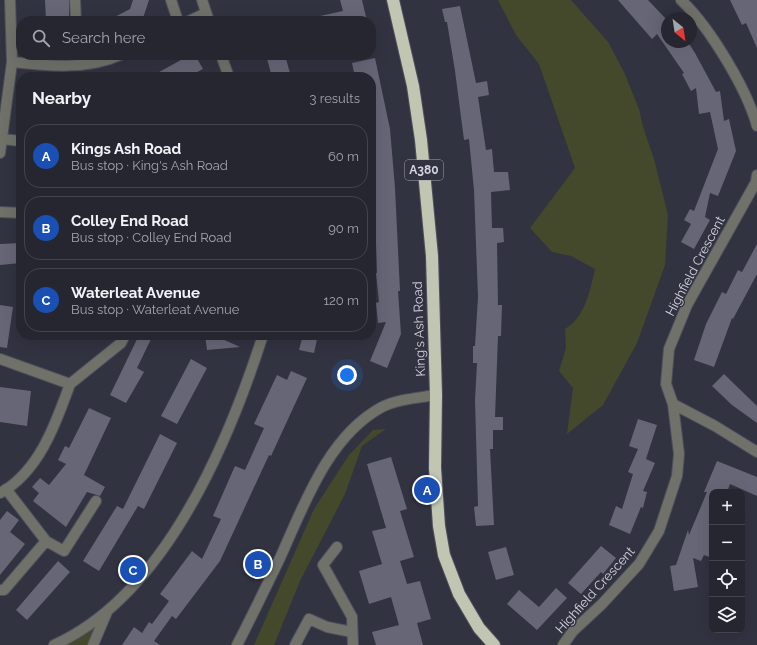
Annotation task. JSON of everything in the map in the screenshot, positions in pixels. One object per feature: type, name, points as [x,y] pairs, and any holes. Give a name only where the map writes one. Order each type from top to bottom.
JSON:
[{"type":"highway","name":"King's Ash Road","points":[[393,0],[413,86],[421,140],[432,256],[436,395],[436,475],[439,526],[444,555],[459,594],[479,628],[494,645]]},
{"type":"street","points":[[0,153],[12,62],[10,0]]},
{"type":"street","points":[[75,0],[76,16]]},
{"type":"street","points":[[171,0],[176,16]]},
{"type":"street","points":[[202,0],[208,16]]},
{"type":"street","points":[[681,0],[693,11],[736,78],[752,109],[757,126]]},
{"type":"street","points":[[12,62],[38,65],[77,60],[105,62],[109,60]]},
{"type":"street","points":[[223,60],[227,72]]},
{"type":"street","points":[[2,139],[16,140]]},
{"type":"street","name":"Highfield Crescent","points":[[563,645],[573,631],[602,604],[639,564],[659,531],[677,476],[679,454],[673,404],[666,384],[669,349],[687,305],[756,182],[757,175]]},
{"type":"street","points":[[0,212],[16,213]]},
{"type":"street","points":[[96,501],[64,551],[46,541],[3,491],[17,481],[36,459],[50,434],[70,384],[121,343],[122,340]]},
{"type":"street","points":[[54,645],[107,612],[145,574],[191,506],[232,421],[261,340]]},
{"type":"street","points":[[0,359],[70,384]]},
{"type":"street","points":[[237,645],[318,476],[345,437],[364,419],[383,407],[398,401],[436,395]]},
{"type":"street","points":[[673,404],[716,426],[757,452]]},
{"type":"street","points":[[0,590],[4,590],[46,541]]},
{"type":"street","points":[[337,547],[324,565],[352,617],[353,645]]},
{"type":"street","points":[[93,645],[107,612]]},
{"type":"street","points":[[295,645],[309,619],[327,627],[352,632]]},
{"type":"green space","points":[[498,0],[571,0],[608,42],[624,72],[639,109],[643,127],[654,159],[668,215],[665,265],[637,343],[603,405],[567,434],[573,388],[559,371],[566,348],[565,329],[577,318],[586,303],[595,269],[571,256],[552,252],[530,228],[575,168],[539,64],[516,35]]},
{"type":"green space","points":[[386,429],[362,446],[345,494],[300,581],[274,645],[254,645],[314,509],[349,455],[373,430]]},
{"type":"green space","points":[[107,612],[93,645],[54,645]]},
{"type":"building","points":[[45,0],[69,0],[69,16],[46,16]]},
{"type":"building","points":[[133,0],[149,0],[144,16],[117,16],[130,9]]},
{"type":"building","points":[[340,0],[362,0],[366,16],[320,16],[343,11]]},
{"type":"building","points":[[618,0],[648,0],[661,14],[661,40],[657,34],[652,39]]},
{"type":"building","points":[[730,0],[757,0],[757,48],[746,23],[742,25]]},
{"type":"building","points":[[460,6],[476,83],[487,81],[489,95],[478,97],[486,150],[492,149],[494,172],[508,172],[510,190],[491,192],[492,228],[503,228],[504,242],[497,243],[498,305],[502,305],[501,336],[498,336],[495,417],[503,417],[503,430],[493,430],[493,449],[490,449],[494,525],[476,526],[474,507],[478,506],[475,400],[477,363],[473,363],[473,346],[475,346],[478,297],[474,190],[469,139],[464,140],[447,22],[445,22],[442,9]]},
{"type":"building","points":[[667,48],[692,48],[716,92],[720,91],[724,121],[729,119],[736,151],[718,196],[710,193],[705,217],[710,220],[694,249],[681,242],[691,224],[684,220],[690,209],[694,211],[718,149],[710,112],[699,114],[696,88],[691,91],[682,74],[684,73]]},
{"type":"building","points":[[181,60],[198,60],[203,69],[197,72],[159,72]]},
{"type":"building","points":[[267,60],[286,60],[290,72],[271,72]]},
{"type":"building","points":[[366,60],[375,60],[390,129],[395,188],[400,291],[398,291],[401,334],[387,368],[370,361],[386,322],[378,323],[376,303],[379,302],[376,273],[376,72],[354,72],[352,63]]},
{"type":"building","points":[[16,243],[16,263],[0,265],[0,244]]},
{"type":"building","points":[[757,244],[757,274],[733,319],[732,318],[714,367],[694,360],[706,324],[722,292],[726,294],[738,270],[742,272]]},
{"type":"building","points":[[0,305],[13,307],[7,348],[0,347]]},
{"type":"building","points":[[137,340],[151,340],[137,368],[144,372],[126,403],[110,395]]},
{"type":"building","points":[[206,340],[224,340],[240,347],[207,350]]},
{"type":"building","points":[[302,340],[317,340],[314,353],[299,350]]},
{"type":"building","points":[[191,359],[207,368],[177,424],[161,416]]},
{"type":"building","points":[[291,371],[307,378],[271,456],[269,455],[220,561],[176,619],[172,616],[154,641],[160,645],[122,645],[134,627],[142,633],[149,622],[152,624],[169,601],[160,594],[192,551],[202,559],[221,519],[213,516],[235,466],[245,470],[264,428],[254,424],[277,375],[287,380]]},
{"type":"building","points":[[724,374],[757,406],[757,423],[732,405],[712,386]]},
{"type":"building","points":[[0,387],[31,391],[27,426],[0,422]]},
{"type":"building","points":[[89,408],[111,418],[84,475],[105,487],[100,496],[87,492],[66,527],[33,501],[39,493],[32,487],[40,478],[49,485],[66,464],[58,460],[65,446],[69,448]]},
{"type":"building","points":[[638,419],[657,425],[646,459],[655,463],[643,491],[647,492],[643,508],[641,507],[630,534],[609,525],[616,506],[622,509],[633,474],[628,472],[638,449],[629,446]]},
{"type":"building","points":[[160,434],[177,443],[144,509],[138,506],[99,571],[83,561],[117,506],[123,509]]},
{"type":"building","points":[[391,457],[407,509],[400,511],[414,557],[400,561],[407,584],[420,581],[431,619],[417,623],[423,645],[376,645],[372,632],[399,625],[391,597],[369,604],[359,571],[382,564],[372,531],[386,528],[367,464]]},
{"type":"building","points":[[717,461],[757,477],[757,496],[745,491],[745,489],[730,484],[728,489],[709,489],[709,557],[704,555],[701,561],[693,558],[698,587],[674,591],[670,566],[676,565],[688,530],[689,535],[707,492],[704,492]]},
{"type":"building","points":[[7,511],[19,520],[10,532],[25,544],[0,575],[0,520]]},
{"type":"building","points":[[601,546],[616,558],[603,574],[601,572],[581,594],[568,583]]},
{"type":"building","points":[[506,547],[514,575],[496,580],[488,552]]},
{"type":"building","points":[[58,561],[70,572],[27,620],[16,610]]},
{"type":"building","points":[[556,588],[567,598],[537,630],[507,604],[519,590],[539,607]]},
{"type":"place","name":"Kings Ash Road","points":[[427,490]]},
{"type":"place","name":"Colley End Road","points":[[258,564]]},
{"type":"place","name":"Waterleat Avenue","points":[[133,570]]}]
